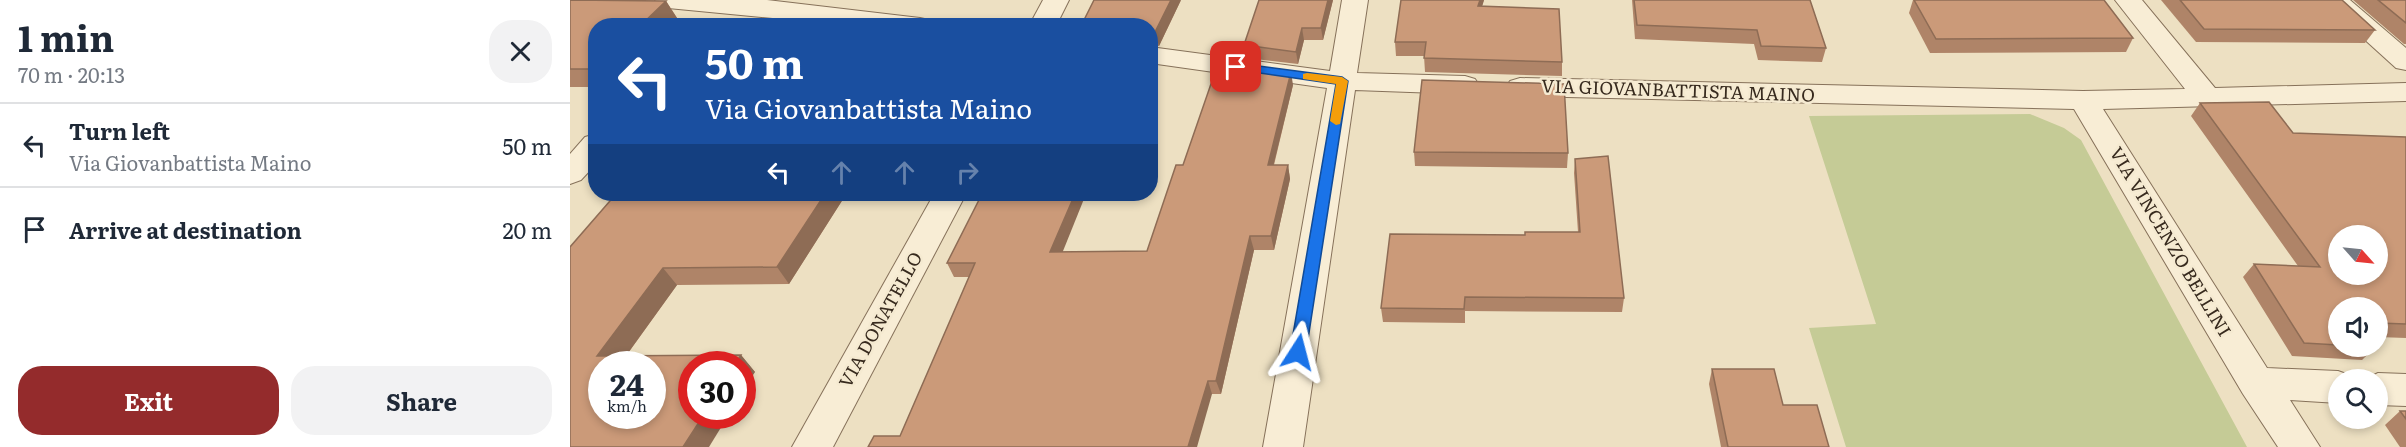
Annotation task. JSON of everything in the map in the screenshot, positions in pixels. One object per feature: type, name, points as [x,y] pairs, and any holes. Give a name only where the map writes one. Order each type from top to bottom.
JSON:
[{"type":"street","points":[[668,0],[729,2],[856,18]]},
{"type":"street","points":[[1046,18],[1056,0]]},
{"type":"street","points":[[1283,447],[1355,0]]},
{"type":"street","points":[[2128,0],[2207,97]]},
{"type":"street","points":[[2334,0],[2406,62]]},
{"type":"street","points":[[713,18],[729,2]]},
{"type":"street","name":"VIA GIOVANBATTISTA MAINO","points":[[1158,56],[1342,81],[1493,86],[2083,100],[2406,92]]},
{"type":"street","name":"VIA VINCENZO BELLINI","points":[[2083,100],[2256,383],[2300,447]]},
{"type":"street","points":[[570,173],[588,153]]},
{"type":"street","name":"VIA DONATELLO","points":[[812,447],[946,201]]},
{"type":"street","points":[[2256,383],[2328,387]]},
{"type":"street","points":[[2388,389],[2406,390]]},
{"type":"green space","points":[[2030,114],[2064,128],[2081,140],[2247,447],[1846,447],[1809,328],[1876,324],[1809,116]]},
{"type":"building","points":[[570,0],[666,1],[648,18],[588,18],[588,69],[570,69]]},
{"type":"building","points":[[1094,0],[1171,0],[1158,26],[1158,18],[1085,18]]},
{"type":"building","points":[[1259,0],[1328,0],[1321,28],[1302,28],[1296,52],[1244,45]]},
{"type":"building","points":[[1401,0],[1480,0],[1478,6],[1559,9],[1562,62],[1424,58],[1426,42],[1395,42]]},
{"type":"building","points":[[1634,0],[1810,0],[1826,48],[1761,46],[1757,30],[1637,25]]},
{"type":"building","points":[[1914,0],[2104,0],[2133,38],[1936,39]]},
{"type":"building","points":[[2180,0],[2342,0],[2375,30],[2204,29]]},
{"type":"building","points":[[2378,0],[2406,0],[2406,23]]},
{"type":"building","points":[[1237,64],[1291,72],[1268,165],[1288,165],[1271,236],[1250,236],[1216,381],[1208,381],[1188,447],[868,447],[874,436],[900,436],[975,263],[947,263],[978,201],[1072,201],[1050,252],[1147,251],[1176,165],[1183,165],[1212,81],[1232,81]]},
{"type":"building","points":[[1422,80],[1564,84],[1568,153],[1414,152]]},
{"type":"building","points":[[2269,102],[2293,133],[2406,137],[2406,324],[2388,323],[2388,297],[2328,297],[2328,344],[2304,343],[2254,264],[2320,267],[2200,103]]},
{"type":"building","points":[[1608,156],[1624,298],[1465,297],[1464,309],[1381,308],[1390,234],[1525,235],[1525,232],[1580,232],[1575,159]]},
{"type":"building","points":[[610,201],[820,201],[777,267],[663,268],[601,351],[588,351],[588,429],[666,429],[666,356],[678,355],[678,429],[695,429],[683,447],[570,447],[570,247]]},
{"type":"building","points":[[1712,369],[1774,369],[1783,405],[1817,405],[1829,447],[1728,447]]},
{"type":"building","points":[[2400,411],[2406,411],[2406,419]]},
{"type":"slow traffic","points":[[1307,76],[1342,81],[1336,121]]},
{"type":"route","points":[[1236,67],[1342,81],[1298,352]]}]
